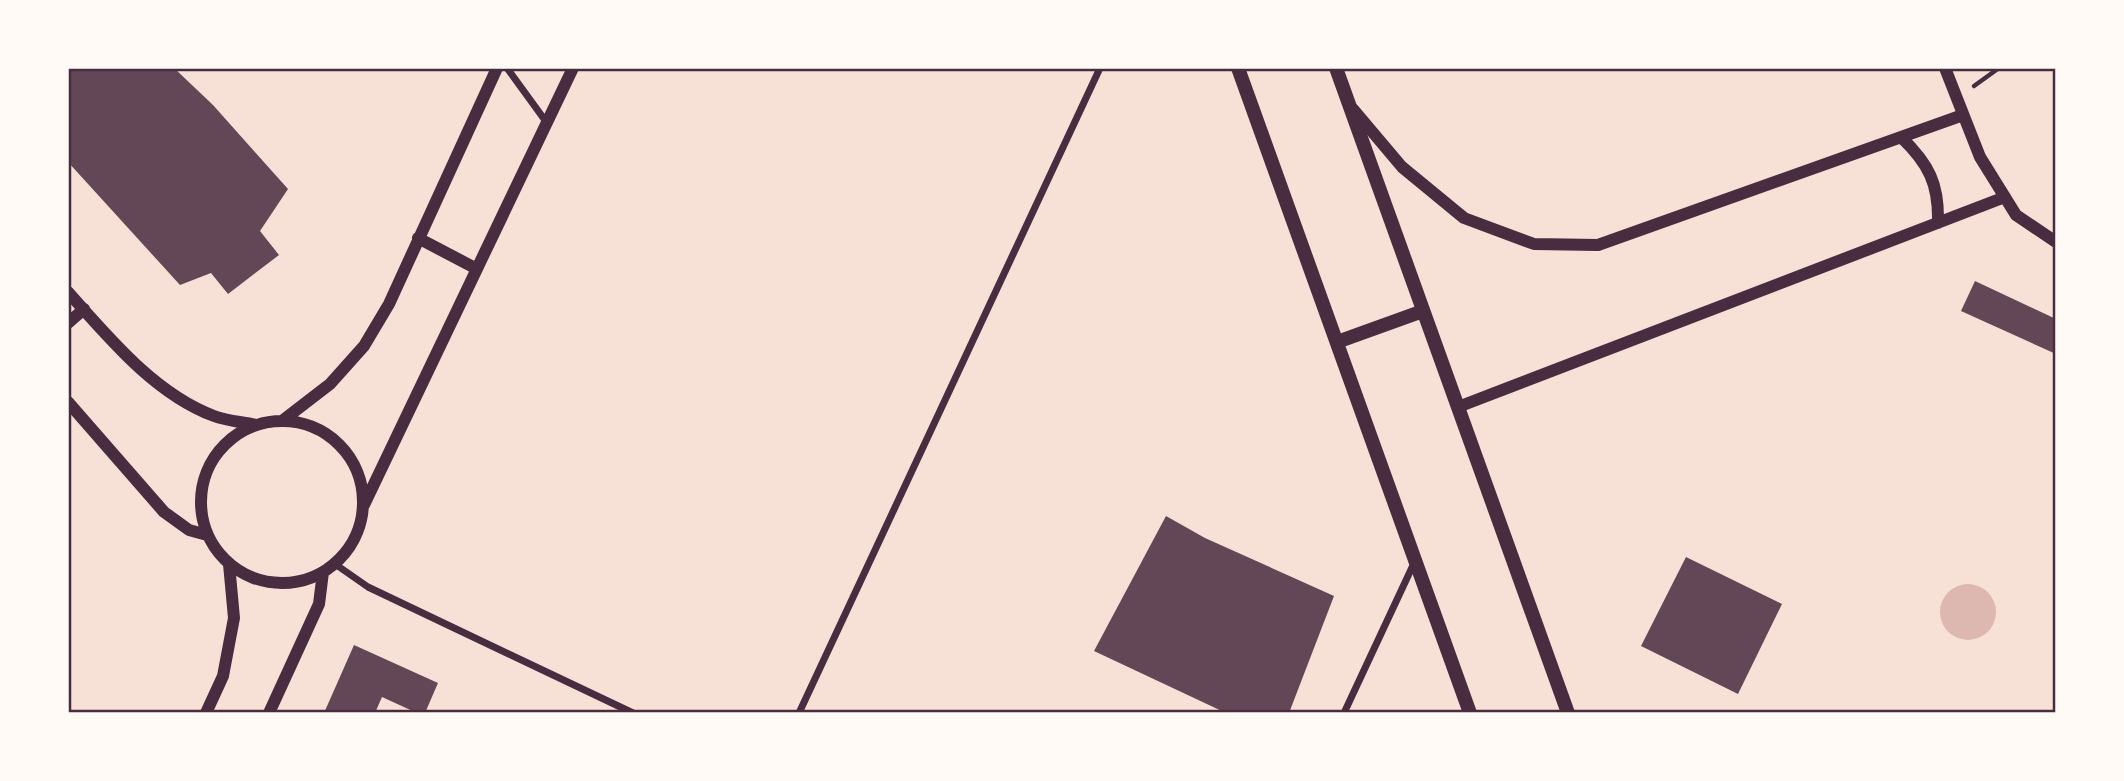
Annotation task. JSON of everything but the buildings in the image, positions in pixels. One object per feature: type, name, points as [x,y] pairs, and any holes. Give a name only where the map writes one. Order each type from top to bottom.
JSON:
[{"type":"main road","points":[[1238,68],[1470,713]]},
{"type":"main road","points":[[1336,68],[1568,713]]},
{"type":"main road","points":[[1337,342],[1423,311]]},
{"type":"street","points":[[282,421],[330,384],[363,346],[389,303],[497,68]]},
{"type":"street","points":[[507,68],[547,123]]},
{"type":"street","points":[[363,505],[360,480],[349,456],[331,437],[308,425],[282,421],[256,425],[233,438],[214,457],[204,482],[201,508],[207,535],[216,551],[229,565],[251,578],[275,583],[300,582],[323,572],[349,548],[359,527],[363,505],[573,68]]},
{"type":"street","points":[[799,713],[1100,68]]},
{"type":"street","points":[[1945,68],[1980,157],[2016,215],[2056,242]]},
{"type":"street","points":[[1348,103],[1402,167],[1464,218],[1534,244],[1598,245],[1963,115]]},
{"type":"street","points":[[1901,137],[1916,152],[1929,173],[1939,198],[1938,223]]},
{"type":"street","points":[[1458,407],[2005,197]]},
{"type":"street","points":[[418,238],[477,269]]},
{"type":"street","points":[[68,292],[129,358],[174,395],[215,416],[256,425]]},
{"type":"street","points":[[68,323],[84,309]]},
{"type":"street","points":[[68,402],[164,512],[189,530],[207,535]]},
{"type":"street","points":[[1344,713],[1415,561]]},
{"type":"street","points":[[334,564],[368,587],[634,713]]},
{"type":"street","points":[[206,713],[223,676],[234,618],[229,565]]},
{"type":"street","points":[[269,713],[319,604],[323,572]]},
{"type":"shaded area","points":[[1963,584],[1973,584],[1988,592],[1994,601],[1994,623],[1988,632],[1973,640],[1963,640],[1945,628],[1940,617],[1940,607],[1952,589]]}]
